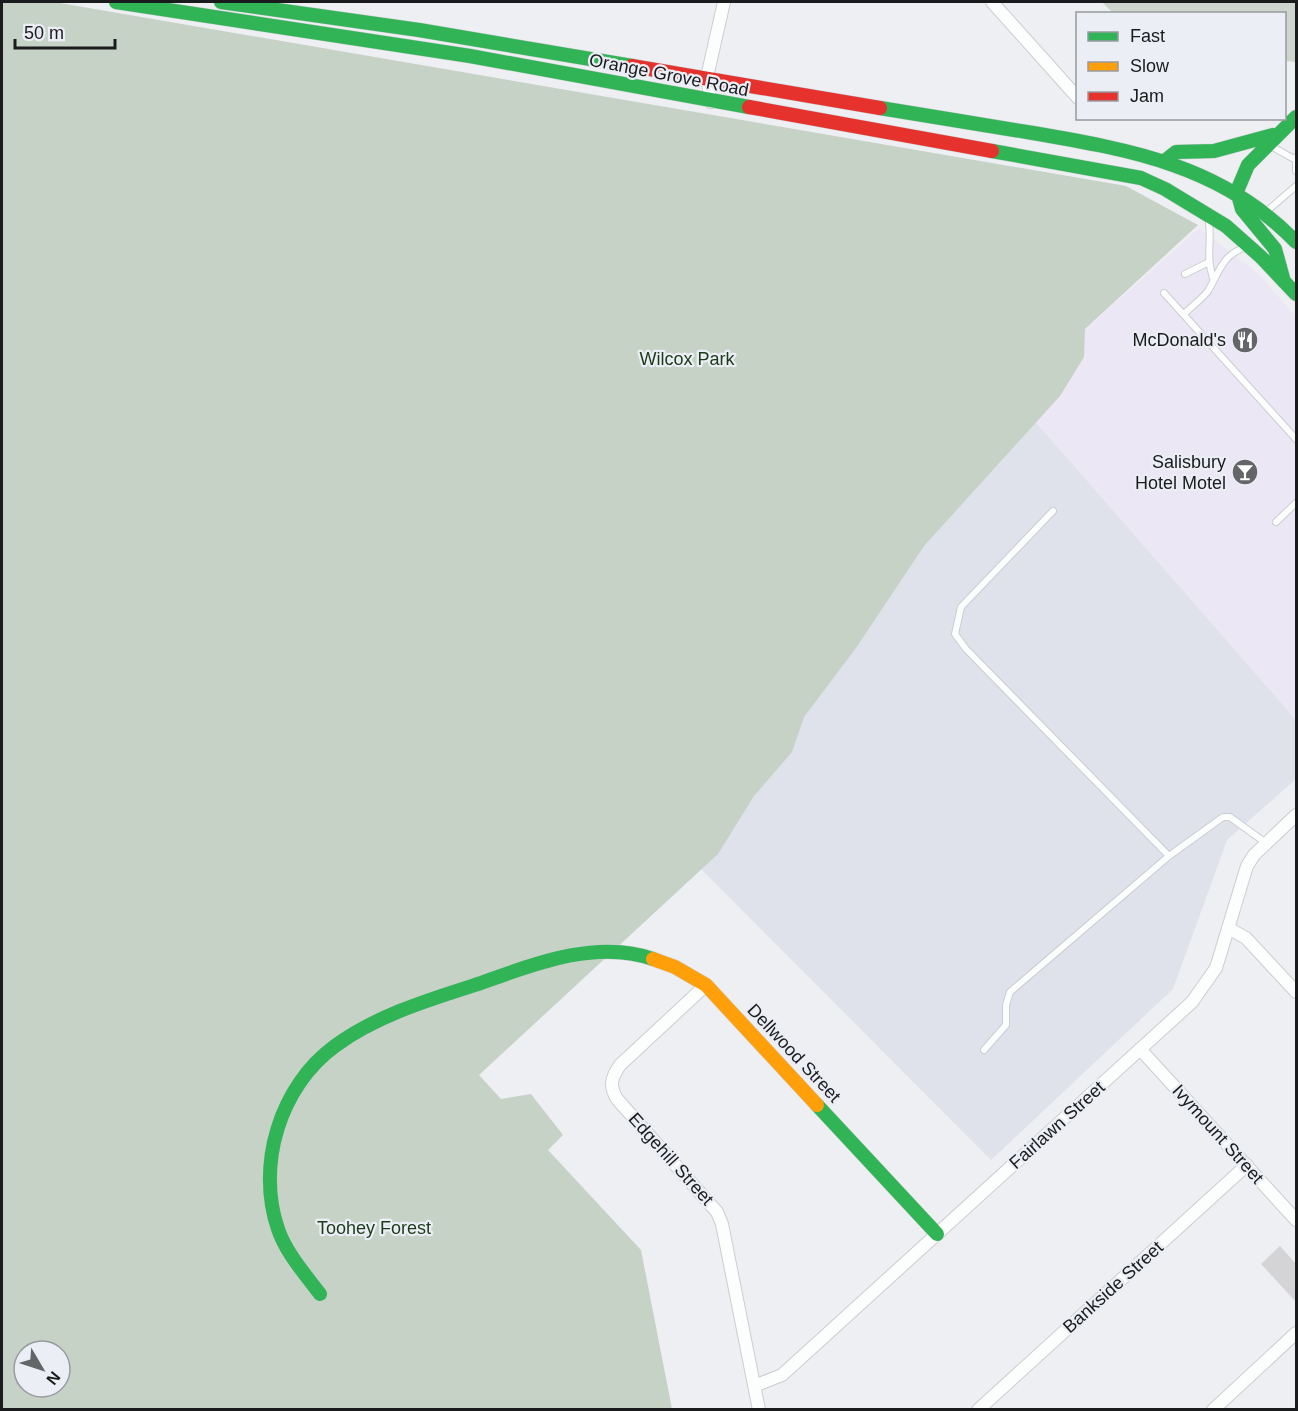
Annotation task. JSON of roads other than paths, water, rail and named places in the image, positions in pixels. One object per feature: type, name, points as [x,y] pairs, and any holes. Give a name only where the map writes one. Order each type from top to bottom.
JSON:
[{"type":"main road","name":"Orange Grove Road","points":[[116,2],[471,56],[711,102],[1141,178],[1229,226],[1296,294]]},
{"type":"main road","name":"Orange Grove Road","points":[[221,2],[707,77],[1114,147],[1166,160],[1238,191],[1266,212],[1296,242]]},
{"type":"main road","points":[[1283,279],[1275,249],[1242,209],[1238,191],[1248,165],[1296,117]]},
{"type":"main road","points":[[1166,160],[1176,152],[1205,154],[1232,149],[1278,133]]},
{"type":"main road","name":"Dellwood Street","points":[[320,1294],[278,1231],[269,1199],[268,1170],[280,1122],[294,1090],[312,1065],[332,1047],[349,1036],[439,998],[567,956],[594,953],[632,952],[652,956],[689,973],[706,985],[937,1234]]},
{"type":"street","points":[[711,102],[707,77],[724,2]]},
{"type":"street","points":[[992,2],[1076,97]]},
{"type":"street","name":"Fairlawn Street","points":[[754,1386],[782,1375],[1202,992],[1216,968],[1247,866],[1266,843],[1296,815]]},
{"type":"street","points":[[1228,928],[1246,938],[1296,992]]},
{"type":"street","name":"Edgehill Street","points":[[706,985],[620,1065],[612,1077],[611,1089],[617,1099],[717,1212],[722,1224],[759,1410]]},
{"type":"street","name":"Ivymount Street","points":[[1140,1049],[1296,1220]]},
{"type":"street","name":"Bankside Street","points":[[978,1410],[1247,1166]]},
{"type":"street","points":[[1213,1410],[1296,1333]]},
{"type":"lane","points":[[1267,144],[1295,158],[1296,171]]},
{"type":"lane","points":[[1266,212],[1296,186]]},
{"type":"lane","points":[[1207,212],[1211,233],[1207,262],[1213,278]]},
{"type":"lane","points":[[1184,314],[1207,292],[1213,278],[1222,268],[1226,256],[1233,251],[1250,246]]},
{"type":"lane","points":[[1185,274],[1207,262]]},
{"type":"lane","points":[[1164,293],[1296,439]]},
{"type":"lane","points":[[1276,522],[1296,503]]},
{"type":"lane","points":[[1053,511],[961,607],[955,634],[966,649],[1169,856]]},
{"type":"lane","points":[[984,1050],[1006,1025],[1006,1005],[1010,992],[1169,856],[1223,817],[1230,817],[1266,843]]},
{"type":"place","name":"McDonald's","points":[[1245,340]]},
{"type":"place","name":"Salisbury Hotel Motel","points":[[1245,472]]},
{"type":"park label","name":"Wilcox Park","points":[[687,359]]},
{"type":"park label","name":"Toohey Forest","points":[[374,1228]]}]
